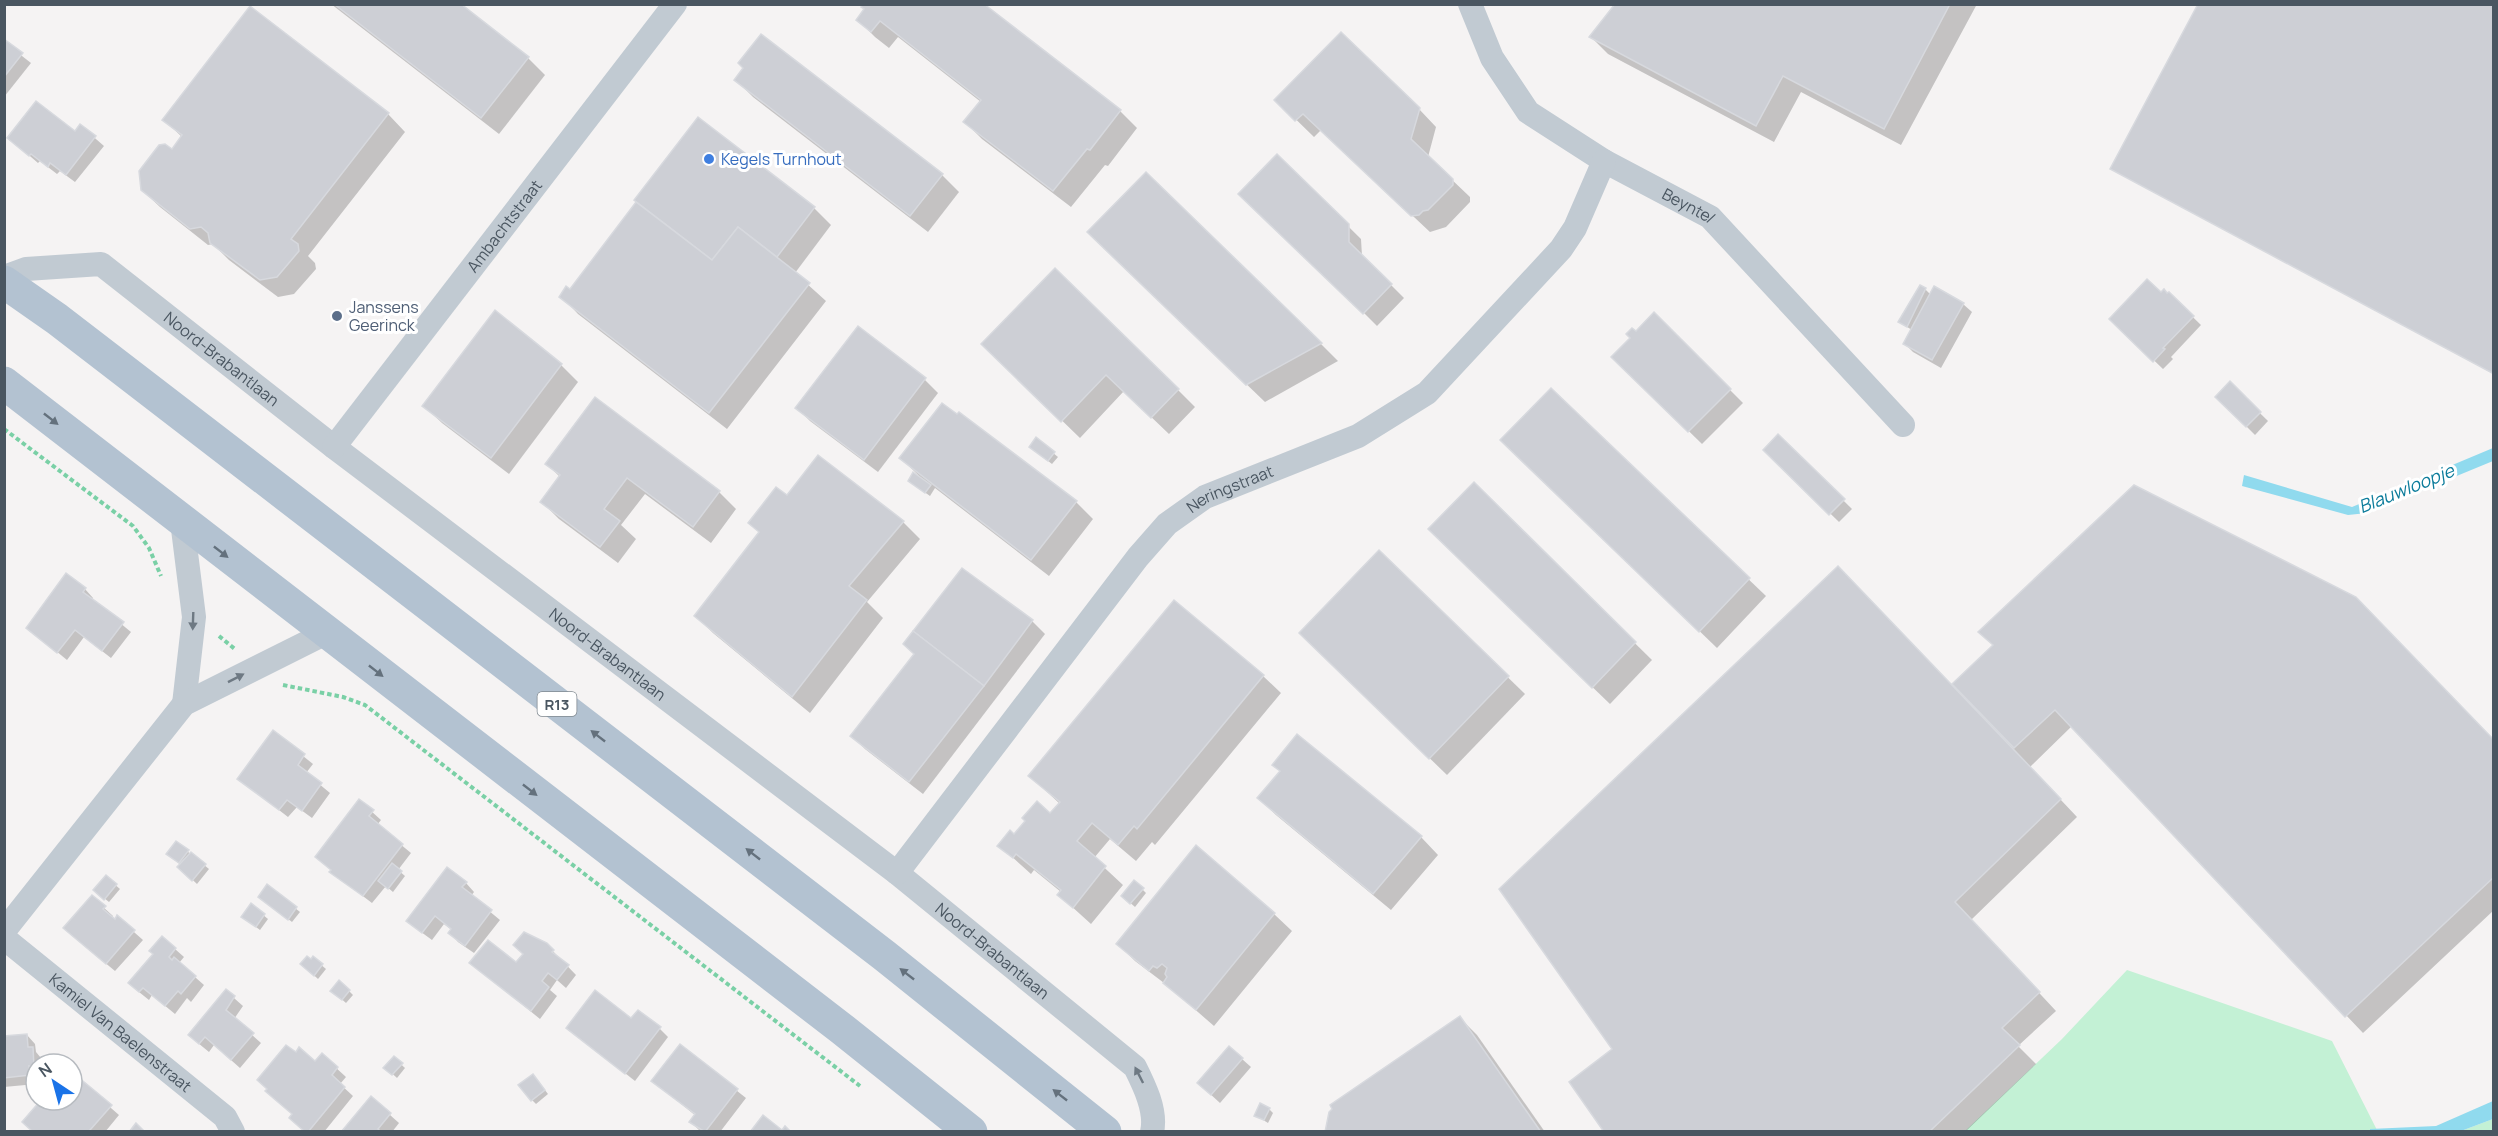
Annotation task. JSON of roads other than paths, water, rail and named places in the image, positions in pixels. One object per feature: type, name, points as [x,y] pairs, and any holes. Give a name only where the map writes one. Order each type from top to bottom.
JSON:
[{"type":"main road","name":"R13","points":[[4,282],[57,319],[866,941],[1106,1131]]},
{"type":"main road","points":[[4,384],[971,1131]]},
{"type":"street","name":"Ambachtstraat","points":[[334,447],[675,4]]},
{"type":"street","name":"Beyntel","points":[[1470,4],[1492,58],[1527,112],[1604,161],[1710,217],[1903,425]]},
{"type":"street","name":"Neringstraat","points":[[897,873],[1131,566],[1167,524],[1204,497],[1358,436],[1427,393],[1561,249],[1575,228],[1604,161]]},
{"type":"street","name":"Noord-Brabantlaan","points":[[4,277],[26,269],[100,264],[334,447],[897,873],[1135,1067],[1146,1089],[1152,1131]]},
{"type":"street","points":[[182,521],[194,617],[184,704]]},
{"type":"street","points":[[4,931],[184,704],[326,633]]},
{"type":"street","name":"Kamiel Van Baelenstraat","points":[[4,938],[225,1117],[233,1131]]},
{"type":"water","name":"Blauwloopje","points":[[2493,448],[2493,461],[2367,513],[2348,515],[2242,486],[2244,475],[2352,507]]},
{"type":"water","points":[[2493,1101],[2493,1119],[2461,1131],[2370,1131],[2370,1129],[2436,1126]]},
{"type":"place","name":"Kegels Turnhout","points":[[709,159]]},
{"type":"place","name":"Janssens Geerinck","points":[[337,316]]}]
